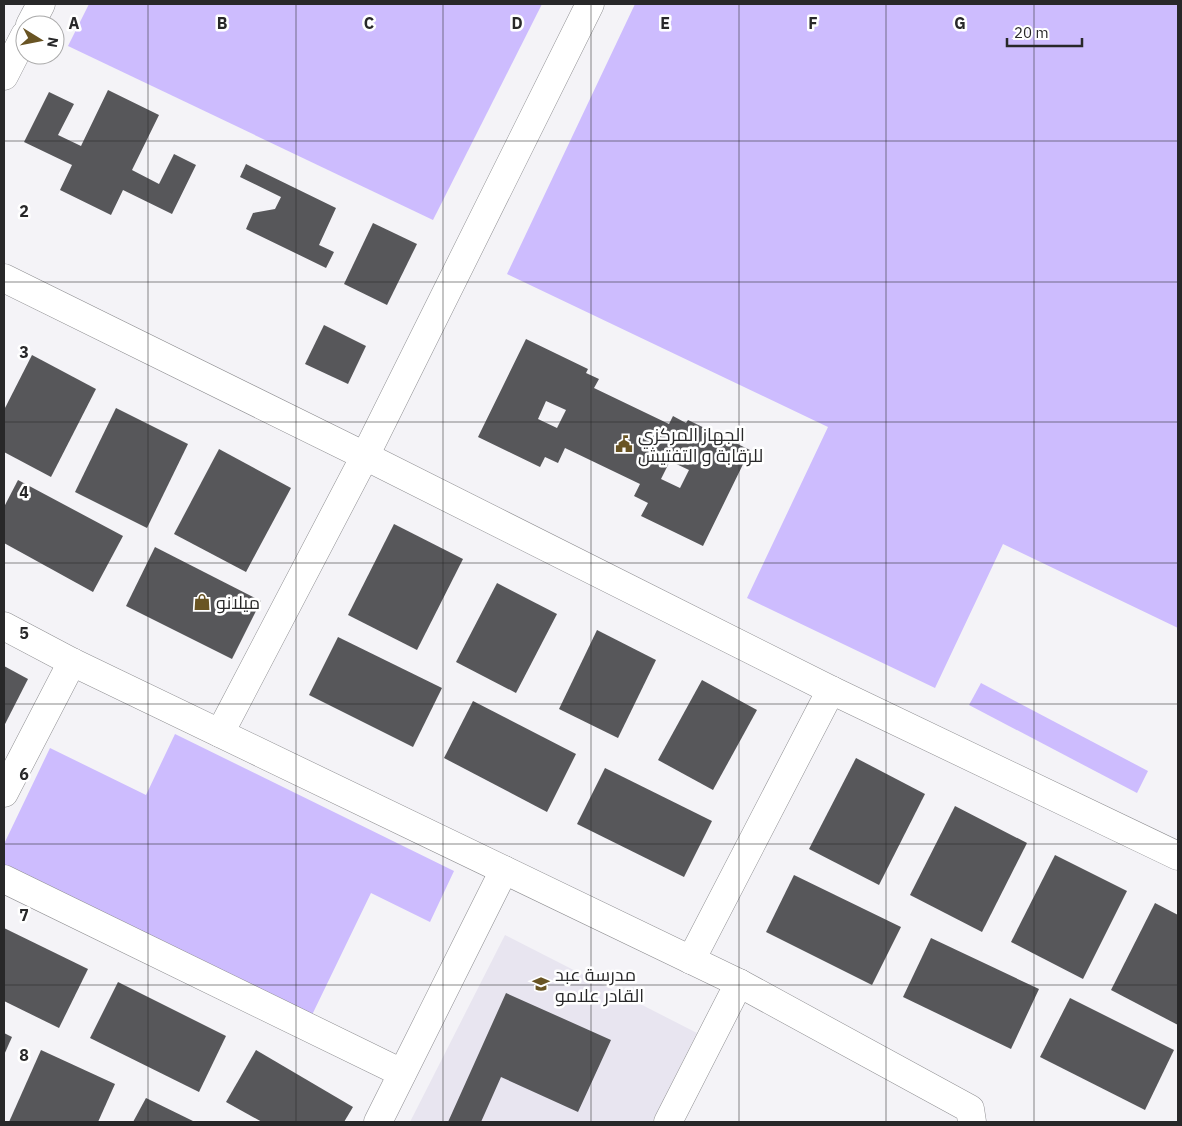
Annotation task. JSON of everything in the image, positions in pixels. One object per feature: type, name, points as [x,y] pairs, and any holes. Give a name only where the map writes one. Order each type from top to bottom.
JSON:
[{"type":"street","points":[[220,733],[365,456],[590,4]]},
{"type":"street","points":[[4,76],[15,55]]},
{"type":"street","points":[[4,278],[365,456],[831,690],[1178,856]]},
{"type":"street","points":[[4,626],[72,662],[739,983],[970,1109],[972,1122]]},
{"type":"street","points":[[4,793],[72,662]]},
{"type":"street","points":[[691,960],[831,690]]},
{"type":"street","points":[[378,1122],[504,870]]},
{"type":"street","points":[[4,879],[402,1073]]},
{"type":"street","points":[[668,1122],[739,983]]},
{"type":"shaded area","points":[[89,4],[542,4],[433,220],[68,46]]},
{"type":"shaded area","points":[[635,4],[1178,4],[1178,628],[1003,544],[935,688],[747,598],[828,427],[507,274]]},
{"type":"shaded area","points":[[981,683],[1148,771],[1137,793],[969,705]]},
{"type":"shaded area","points":[[175,734],[454,871],[430,922],[371,893],[311,1017],[4,867],[4,844],[50,748],[146,795]]},
{"type":"shaded area","name":"مدرسة عبد القادر علامو","points":[[505,935],[697,1033],[652,1122],[410,1122]]},
{"type":"building","points":[[108,90],[159,115],[132,170],[159,184],[174,154],[196,165],[172,214],[123,190],[111,215],[60,190],[72,165],[24,142],[49,92],[74,104],[58,135],[81,146]]},
{"type":"building","points":[[246,164],[336,208],[319,245],[334,252],[326,268],[246,229],[253,213],[275,209],[281,197],[240,177]]},
{"type":"building","points":[[373,223],[417,244],[387,305],[344,284]]},
{"type":"building","points":[[324,325],[366,346],[348,384],[305,364]]},
{"type":"building","points":[[526,339],[588,369],[586,373],[599,379],[594,388],[669,424],[673,416],[686,423],[688,420],[750,450],[703,546],[641,516],[648,503],[634,496],[640,484],[565,448],[558,463],[545,457],[540,467],[478,437]],"holes":[[[546,401],[566,410],[557,428],[538,419]],[[670,461],[689,470],[680,488],[661,479]]]},
{"type":"building","points":[[32,355],[96,389],[51,477],[4,452],[4,410]]},
{"type":"building","points":[[116,408],[188,444],[147,528],[75,492]]},
{"type":"building","points":[[219,449],[291,488],[246,572],[174,534]]},
{"type":"building","points":[[18,480],[123,536],[93,592],[4,543],[4,507]]},
{"type":"building","points":[[394,524],[463,559],[417,650],[348,615]]},
{"type":"building","points":[[155,547],[261,601],[232,659],[126,606]]},
{"type":"building","points":[[497,583],[557,614],[516,693],[456,662]]},
{"type":"building","points":[[597,630],[656,660],[618,738],[559,709]]},
{"type":"building","points":[[338,637],[442,688],[413,747],[309,695]]},
{"type":"building","points":[[4,666],[28,679],[4,726]]},
{"type":"building","points":[[702,680],[757,710],[713,790],[658,760]]},
{"type":"building","points":[[473,701],[576,754],[547,812],[444,758]]},
{"type":"building","points":[[856,758],[925,794],[879,885],[809,849]]},
{"type":"building","points":[[605,768],[712,821],[684,877],[577,824]]},
{"type":"building","points":[[955,806],[1027,843],[982,932],[910,895]]},
{"type":"building","points":[[1055,855],[1127,891],[1083,979],[1011,942]]},
{"type":"building","points":[[794,875],[901,927],[872,985],[766,932]]},
{"type":"building","points":[[1155,903],[1178,915],[1178,1025],[1111,990]]},
{"type":"building","points":[[4,928],[88,969],[59,1028],[4,1001]]},
{"type":"building","points":[[931,938],[1039,989],[1011,1049],[903,997]]},
{"type":"building","points":[[118,982],[226,1036],[199,1092],[90,1038]]},
{"type":"building","points":[[506,993],[611,1040],[578,1112],[501,1077],[481,1122],[448,1122]]},
{"type":"building","points":[[1070,998],[1174,1050],[1145,1110],[1040,1057]]},
{"type":"building","points":[[4,1033],[12,1037],[4,1055]]},
{"type":"building","points":[[41,1050],[115,1084],[98,1122],[9,1122]]},
{"type":"building","points":[[256,1050],[353,1107],[344,1122],[262,1122],[226,1102]]},
{"type":"building","points":[[146,1098],[195,1122],[133,1122]]},
{"type":"place","name":"الجهاز المركزي للرقابة و التفتيش","points":[[624,444]]},
{"type":"place","name":"ميلانو","points":[[202,602]]},
{"type":"place","name":"مدرسة عبد القادر علامو","points":[[541,984]]}]
